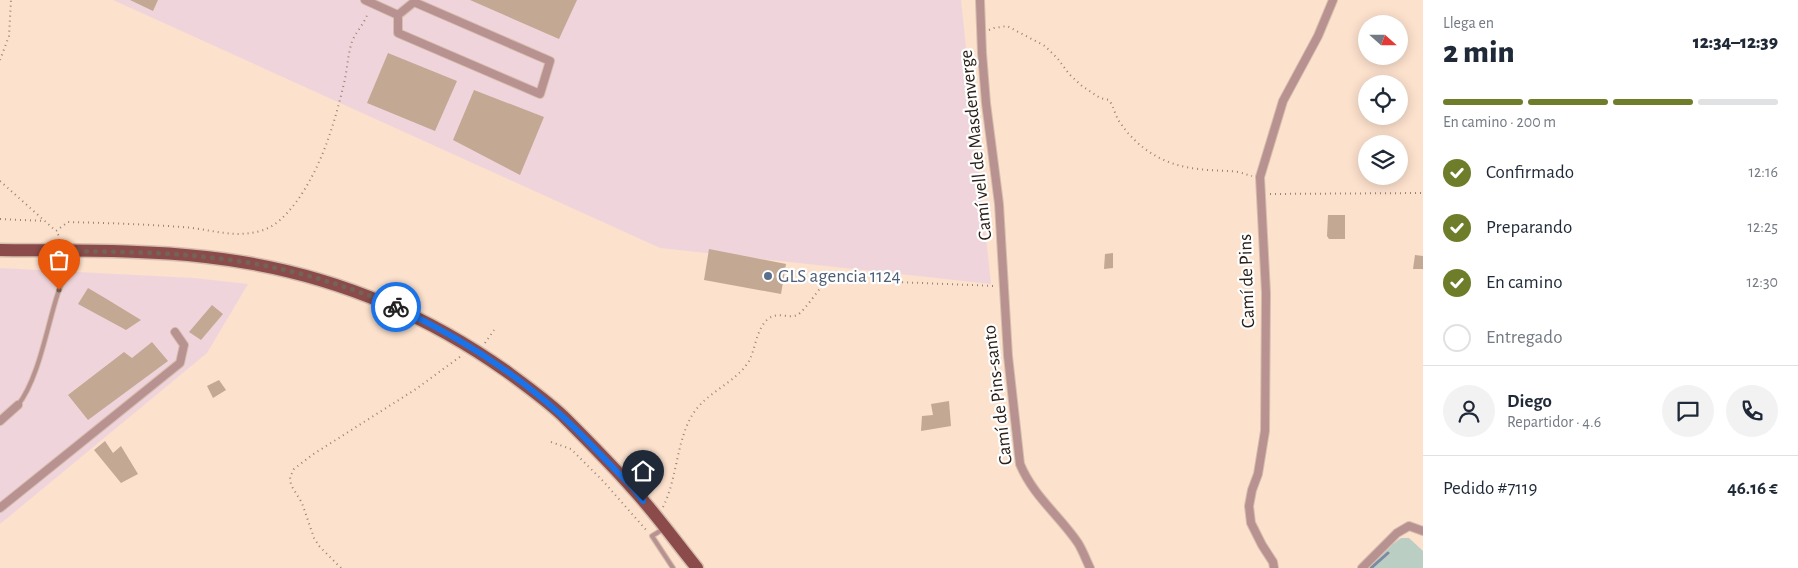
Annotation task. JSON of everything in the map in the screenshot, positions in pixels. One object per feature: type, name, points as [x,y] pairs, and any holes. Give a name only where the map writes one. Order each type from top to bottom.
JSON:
[{"type":"main road","points":[[0,250],[58,250],[206,257],[255,264],[304,275],[346,288],[411,314],[472,348],[520,382],[561,415],[633,488],[697,568]]},
{"type":"street","name":"Camí vell de Masdenverge","points":[[980,0],[985,95],[999,204],[1003,286]]},
{"type":"street","name":"Camí de Pins","points":[[1274,568],[1273,562],[1251,523],[1249,506],[1258,474],[1264,432],[1266,293],[1260,177],[1283,101],[1318,36],[1333,0]]},
{"type":"street","points":[[369,1],[398,14]]},
{"type":"street","points":[[414,2],[550,61],[540,94],[398,33],[398,14],[414,2]]},
{"type":"street","name":"Camí de Pins-santo","points":[[1003,286],[1008,356],[1020,464],[1026,480],[1079,544],[1090,568]]},
{"type":"street","points":[[0,508],[180,363],[184,345],[175,332]]},
{"type":"street","points":[[0,421],[18,405]]},
{"type":"street","points":[[1362,568],[1397,533],[1409,526],[1423,531]]},
{"type":"lane","points":[[18,405],[31,385],[59,290],[72,264],[75,251]]},
{"type":"lane","points":[[665,528],[652,536],[673,568]]},
{"type":"path","points":[[0,60],[9,36],[11,0]]},
{"type":"path","points":[[56,230],[68,222],[183,227],[242,234],[259,232],[270,228],[292,208],[316,170],[326,146],[337,110],[351,43],[367,17],[369,1]]},
{"type":"path","points":[[985,33],[994,28],[1007,26],[1045,46],[1058,59],[1068,74],[1082,86],[1100,98],[1110,100],[1118,120],[1129,133],[1152,155],[1163,161],[1199,169],[1260,177]]},
{"type":"path","points":[[0,181],[56,230],[59,236],[58,250]]},
{"type":"path","points":[[1260,194],[1423,193]]},
{"type":"path","points":[[0,219],[45,221]]},
{"type":"path","points":[[662,510],[669,494],[676,456],[692,416],[708,396],[742,369],[749,361],[760,332],[768,319],[783,314],[794,317],[803,312],[828,278],[1003,286]]},
{"type":"path","points":[[340,568],[314,538],[302,502],[291,485],[290,478],[294,469],[312,455],[424,384],[494,330]]},
{"type":"path","points":[[551,442],[571,449],[603,481],[652,536]]},
{"type":"shaded area","points":[[113,0],[961,0],[991,284],[660,248]]},
{"type":"shaded area","points":[[0,268],[194,278],[248,284],[207,353],[0,524]]},
{"type":"green space","points":[[1401,538],[1409,538],[1423,551],[1423,568],[1368,568],[1393,544]]},
{"type":"building","points":[[130,0],[158,0],[153,11]]},
{"type":"building","points":[[470,0],[577,0],[559,39]]},
{"type":"building","points":[[388,53],[457,81],[435,131],[367,103]]},
{"type":"building","points":[[474,90],[544,117],[520,175],[453,140]]},
{"type":"building","points":[[1328,215],[1345,215],[1345,239],[1329,239],[1327,236]]},
{"type":"building","points":[[709,249],[786,264],[781,294],[704,280]]},
{"type":"building","points":[[1113,253],[1113,268],[1104,269],[1105,254]]},
{"type":"building","points":[[1415,255],[1423,256],[1423,269],[1413,269]]},
{"type":"building","points":[[88,288],[141,320],[126,330],[78,304]]},
{"type":"building","points":[[212,305],[223,314],[201,340],[189,332]]},
{"type":"building","points":[[152,342],[168,361],[88,420],[68,395],[124,352],[132,358]]},
{"type":"building","points":[[219,380],[226,390],[213,398],[207,386]]},
{"type":"building","points":[[949,401],[951,426],[921,431],[922,416],[933,415],[931,404]]},
{"type":"building","points":[[105,441],[113,453],[121,446],[138,474],[121,483],[94,450]]},
{"type":"waterway","points":[[1371,568],[1388,553]]},
{"type":"way so far","points":[[59,290],[72,264],[75,251],[141,253],[206,257],[255,264],[304,275],[346,288],[396,307]]},
{"type":"place","name":"GLS agencia 1124","points":[[768,276]]},
{"type":"route","points":[[396,307],[467,345],[520,382],[561,415],[633,488],[643,501]]}]
